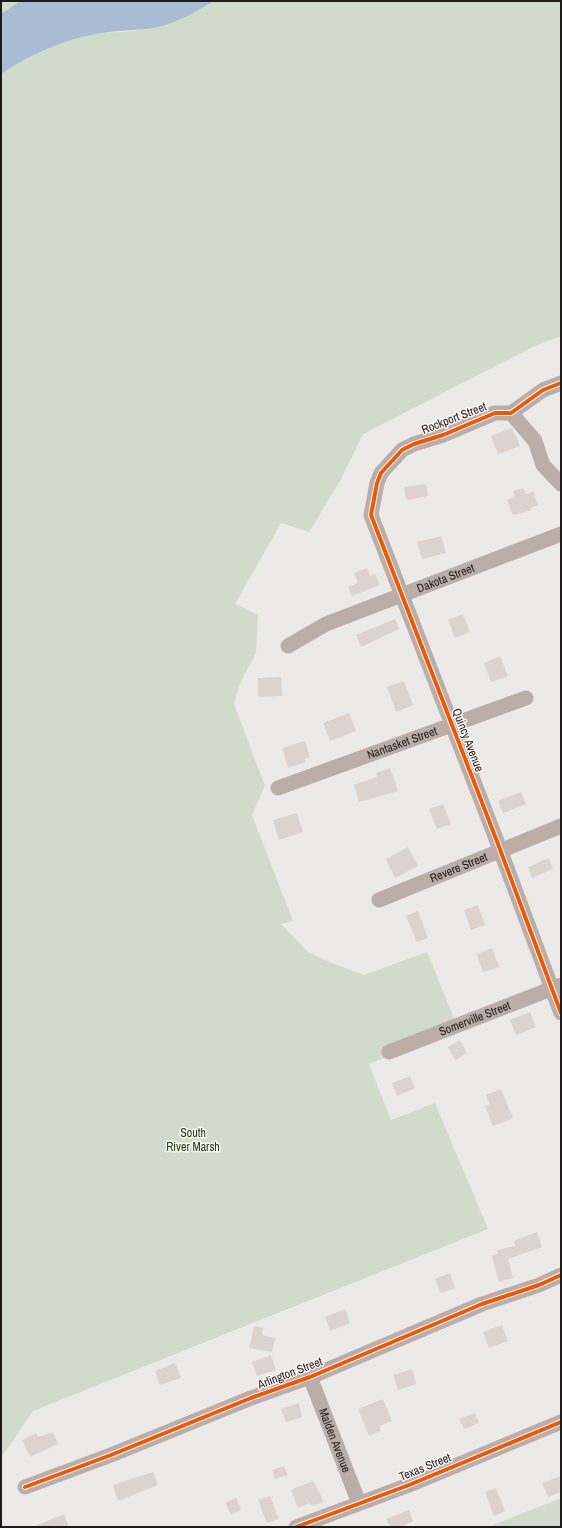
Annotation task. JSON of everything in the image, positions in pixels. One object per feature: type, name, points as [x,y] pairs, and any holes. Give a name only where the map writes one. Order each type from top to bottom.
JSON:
[{"type":"street","name":"Rockport Street","points":[[382,472],[394,457],[414,444],[443,435],[495,413],[511,412],[543,390],[561,383]]},
{"type":"street","points":[[511,412],[535,441],[544,465],[561,484]]},
{"type":"street","name":"Quincy Avenue","points":[[382,472],[377,482],[371,515],[500,850],[556,986],[561,1013]]},
{"type":"street","name":"Dakota Street","points":[[288,646],[326,624],[561,534]]},
{"type":"street","name":"Nantasket Street","points":[[278,788],[526,698]]},
{"type":"street","name":"Revere Street","points":[[379,900],[561,826]]},
{"type":"street","name":"Somerville Street","points":[[389,1052],[556,986]]},
{"type":"street","name":"Arlington Street","points":[[25,1487],[111,1455],[251,1398],[310,1377],[482,1304],[539,1285],[561,1275]]},
{"type":"street","name":"Malden Avenue","points":[[310,1377],[359,1504]]},
{"type":"street","name":"Texas Street","points":[[296,1527],[409,1485],[561,1422]]},
{"type":"green space","points":[[1,1],[20,1],[1,14]]},
{"type":"green space","name":"South River Marsh","points":[[215,1],[561,1],[561,336],[535,346],[363,434],[340,481],[309,532],[281,523],[235,604],[258,615],[256,653],[240,683],[234,704],[265,786],[252,815],[293,921],[281,924],[308,952],[364,975],[427,952],[458,1028],[369,1064],[391,1120],[435,1103],[488,1229],[33,1411],[1,1458],[1,74],[23,61],[59,44],[101,33],[128,32],[165,24]]},
{"type":"green space","points":[[561,1498],[561,1527],[488,1527]]},
{"type":"water","points":[[20,1],[215,1],[185,17],[165,25],[148,29],[113,31],[96,34],[59,44],[23,61],[1,74],[1,14]]},
{"type":"building","points":[[512,428],[520,446],[498,454],[491,436]]},
{"type":"building","points":[[426,484],[428,496],[406,500],[404,487]]},
{"type":"building","points":[[523,488],[526,494],[533,491],[538,505],[531,508],[532,510],[513,515],[507,500],[515,496],[513,491]]},
{"type":"building","points":[[441,536],[446,553],[422,559],[417,542]]},
{"type":"building","points":[[367,568],[370,576],[375,574],[380,585],[352,596],[348,587],[358,583],[354,573]]},
{"type":"building","points":[[463,614],[470,632],[455,638],[448,620]]},
{"type":"building","points":[[395,619],[399,629],[361,647],[356,635]]},
{"type":"building","points":[[500,656],[508,676],[491,682],[484,663]]},
{"type":"building","points":[[281,677],[282,696],[258,697],[258,678]]},
{"type":"building","points":[[404,681],[413,705],[396,712],[387,687]]},
{"type":"building","points":[[349,713],[356,731],[330,741],[323,723]]},
{"type":"building","points":[[305,741],[310,757],[304,759],[306,762],[288,768],[282,748]]},
{"type":"building","points":[[390,768],[398,791],[359,802],[354,785],[377,777],[376,773]]},
{"type":"building","points":[[521,792],[526,804],[503,813],[498,801]]},
{"type":"building","points":[[443,804],[451,824],[437,829],[429,809]]},
{"type":"building","points":[[297,813],[303,832],[279,840],[273,820]]},
{"type":"building","points":[[408,847],[418,866],[395,878],[386,859]]},
{"type":"building","points":[[549,858],[553,869],[532,878],[528,867]]},
{"type":"building","points":[[478,905],[485,925],[471,930],[464,910]]},
{"type":"building","points":[[418,911],[428,938],[417,942],[406,916]]},
{"type":"building","points":[[492,948],[499,967],[483,972],[477,954]]},
{"type":"building","points":[[530,1012],[536,1027],[516,1035],[510,1020]]},
{"type":"building","points":[[460,1040],[467,1053],[455,1060],[448,1047]]},
{"type":"building","points":[[410,1076],[415,1088],[397,1096],[392,1083]]},
{"type":"building","points":[[501,1089],[513,1118],[493,1126],[485,1106],[490,1104],[486,1095]]},
{"type":"building","points":[[537,1232],[542,1247],[508,1259],[513,1278],[499,1282],[492,1256],[498,1254],[497,1250],[515,1246],[514,1241]]},
{"type":"building","points":[[450,1273],[455,1288],[441,1293],[435,1279]]},
{"type":"building","points":[[345,1309],[350,1323],[330,1331],[325,1317]]},
{"type":"building","points":[[502,1325],[508,1341],[489,1348],[483,1332]]},
{"type":"building","points":[[254,1326],[263,1328],[262,1335],[275,1338],[272,1352],[249,1348]]},
{"type":"building","points":[[271,1355],[276,1370],[257,1376],[252,1362]]},
{"type":"building","points":[[175,1363],[181,1378],[160,1385],[155,1371]]},
{"type":"building","points":[[412,1369],[416,1384],[398,1390],[393,1375]]},
{"type":"building","points":[[383,1399],[392,1421],[379,1426],[381,1431],[369,1436],[358,1409]]},
{"type":"building","points":[[299,1403],[302,1417],[286,1422],[281,1409]]},
{"type":"building","points":[[475,1413],[479,1423],[464,1429],[459,1419]]},
{"type":"building","points":[[53,1432],[58,1444],[30,1457],[22,1440],[36,1433],[38,1437]]},
{"type":"building","points":[[284,1466],[288,1475],[275,1479],[272,1470]]},
{"type":"building","points":[[153,1472],[158,1485],[118,1501],[113,1485]]},
{"type":"building","points":[[561,1476],[561,1492],[548,1497],[542,1483]]},
{"type":"building","points":[[313,1481],[324,1502],[312,1506],[310,1503],[298,1508],[291,1490]]},
{"type":"building","points":[[496,1488],[505,1511],[494,1516],[485,1492]]},
{"type":"building","points":[[270,1496],[279,1519],[267,1523],[258,1500]]},
{"type":"building","points":[[236,1498],[241,1510],[231,1515],[225,1503]]},
{"type":"building","points":[[409,1510],[413,1522],[400,1527],[390,1527],[386,1519]]},
{"type":"building","points":[[64,1514],[69,1527],[33,1527]]},
{"type":"cycle path","points":[[561,383],[543,390],[511,413],[495,413],[443,435],[414,444],[402,450],[381,473],[377,483],[371,515],[498,844],[561,1013]]},
{"type":"cycle path","points":[[25,1487],[111,1455],[251,1398],[310,1377],[482,1304],[539,1285],[561,1275]]},
{"type":"cycle path","points":[[296,1527],[409,1485],[561,1422]]}]
